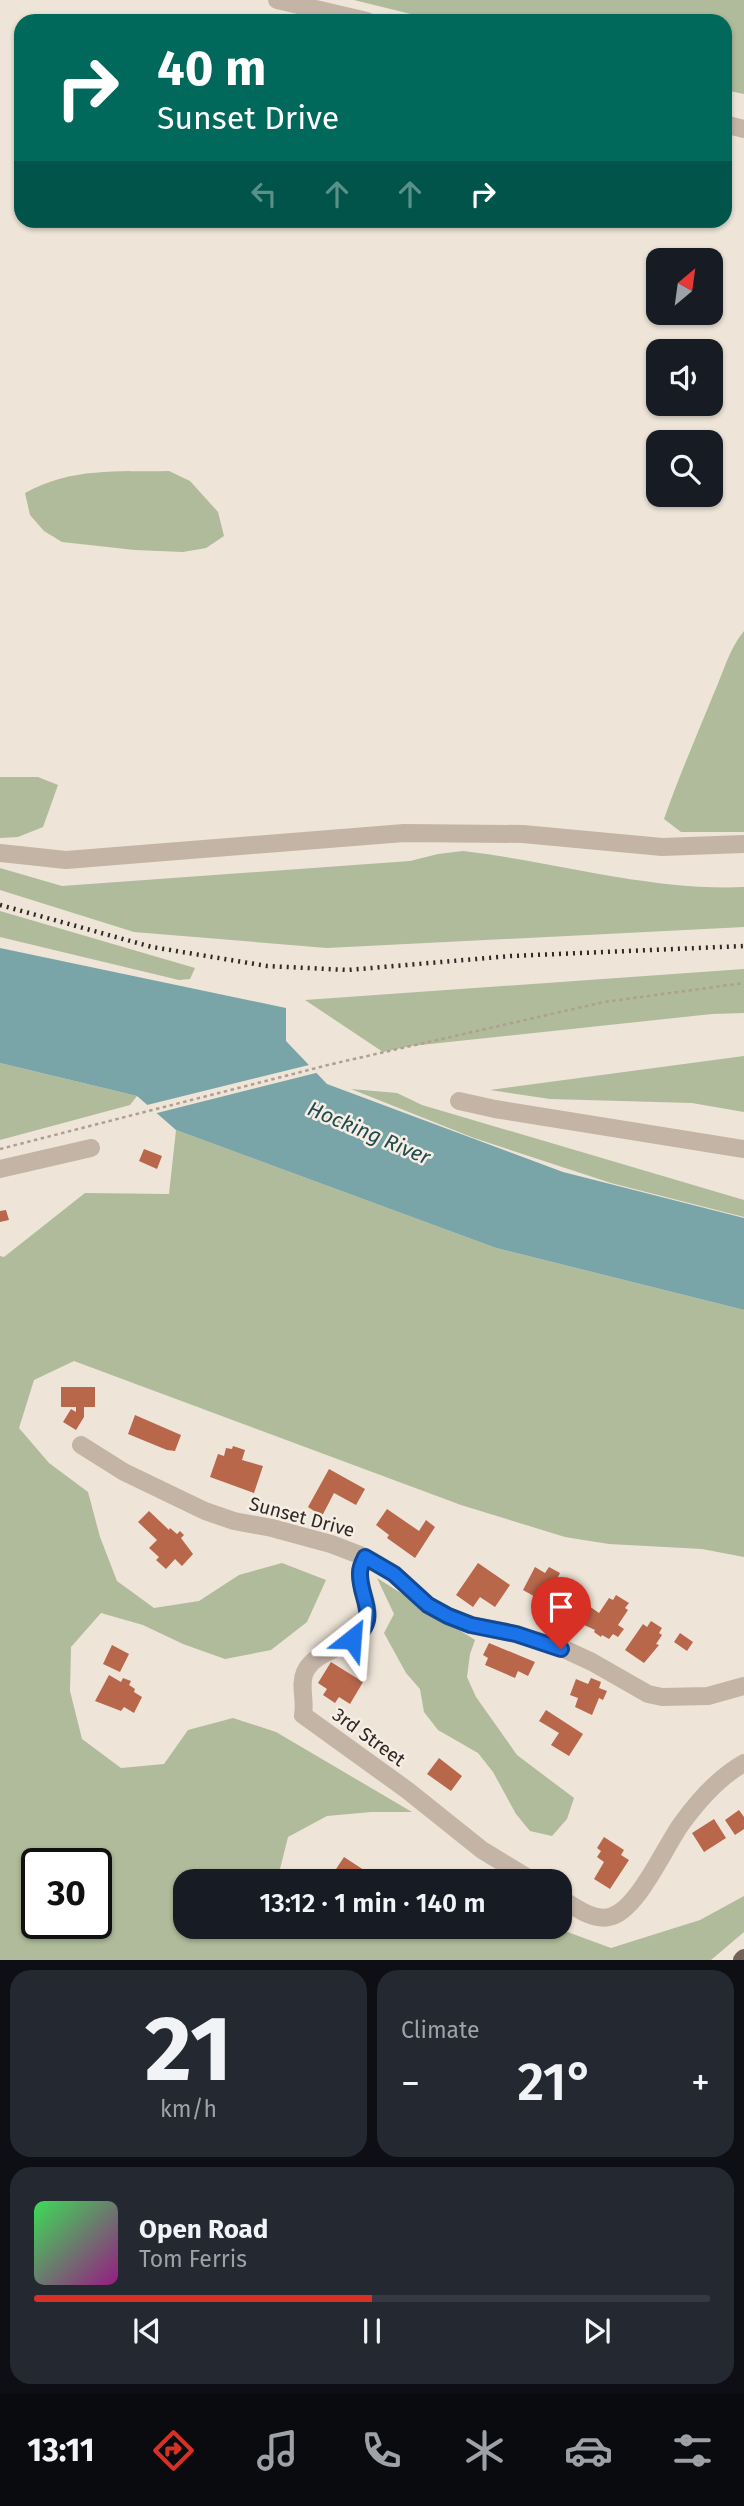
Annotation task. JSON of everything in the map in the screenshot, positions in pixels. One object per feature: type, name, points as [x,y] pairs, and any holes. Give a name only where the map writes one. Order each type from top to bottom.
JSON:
[{"type":"street","points":[[277,0],[337,14]]},
{"type":"street","points":[[0,853],[66,860],[404,833],[523,834],[662,847],[744,844]]},
{"type":"street","points":[[459,1101],[744,1149]]},
{"type":"street","points":[[0,1169],[91,1148]]},
{"type":"street","name":"Sunset Drive","points":[[80,1445],[124,1472],[205,1511],[234,1521],[310,1538],[365,1557],[394,1574],[428,1605],[448,1616],[471,1625],[516,1634],[564,1649],[648,1694],[662,1697],[708,1696],[744,1686]]},
{"type":"street","name":"3rd Street","points":[[365,1557],[359,1573],[366,1602],[366,1625],[360,1634],[309,1665],[303,1675],[306,1705],[303,1715],[407,1790],[482,1850],[513,1869]]},
{"type":"street","points":[[572,1905],[600,1918],[615,1916],[624,1909],[682,1823],[717,1783],[744,1763]]},
{"type":"path","points":[[0,1149],[332,1064],[604,1002],[744,983]]},
{"type":"green space","points":[[354,0],[744,0],[744,94],[732,91],[732,14],[411,14]]},
{"type":"green space","points":[[169,471],[190,481],[218,512],[224,536],[206,548],[183,552],[135,550],[62,542],[44,531],[30,515],[25,493],[60,479],[95,473]]},
{"type":"green space","points":[[744,631],[744,832],[681,832],[664,819],[727,660]]},
{"type":"green space","points":[[0,777],[38,777],[58,785],[43,827],[18,837],[0,838]]},
{"type":"green space","points":[[463,851],[673,885],[744,887],[744,927],[327,948],[134,932],[0,890],[0,868],[62,886],[410,861]]},
{"type":"green space","points":[[0,911],[195,968],[190,979],[179,980],[0,937]]},
{"type":"green space","points":[[744,969],[744,1013],[712,1014],[411,1046],[383,1052],[305,1000]]},
{"type":"green space","points":[[744,1056],[744,1112],[692,1103],[550,1099],[490,1090]]},
{"type":"green space","points":[[0,1063],[137,1096],[130,1105],[0,1140]]},
{"type":"green space","points":[[351,1089],[397,1093],[422,1105],[744,1200],[744,1217],[611,1183],[474,1138]]},
{"type":"green space","points":[[176,1130],[496,1248],[744,1310],[744,1557],[702,1549],[609,1544],[565,1537],[461,1505],[74,1361],[34,1380],[19,1428],[49,1463],[88,1492],[100,1537],[117,1581],[154,1608],[199,1601],[239,1575],[282,1563],[326,1580],[307,1622],[271,1650],[225,1659],[183,1644],[143,1625],[101,1613],[71,1647],[70,1691],[82,1739],[121,1768],[164,1764],[188,1730],[233,1718],[276,1732],[412,1812],[327,1816],[288,1837],[280,1869],[173,1869],[173,1939],[572,1939],[572,1934],[611,1948],[700,1920],[744,1896],[744,1932],[711,1960],[0,1960],[0,1256],[4,1257],[85,1193],[169,1194]]},
{"type":"green space","points":[[377,1578],[475,1640],[467,1677],[476,1697],[517,1755],[574,1798],[567,1819],[552,1836],[530,1831],[516,1814],[493,1772],[478,1753],[438,1730],[424,1712],[420,1689],[406,1673],[384,1633],[394,1614]]},
{"type":"water","name":"Hocking River","points":[[0,948],[286,1008],[286,1041],[327,1084],[563,1172],[744,1218],[744,1310],[496,1248],[176,1130],[137,1096],[0,1063]]},
{"type":"pier","points":[[313,1064],[320,1072],[153,1114],[143,1106]]},
{"type":"building","points":[[144,1149],[162,1156],[157,1169],[139,1161]]},
{"type":"building","points":[[6,1210],[9,1220],[0,1222],[0,1211]]},
{"type":"building","points":[[61,1387],[95,1387],[95,1407],[84,1407],[84,1417],[76,1430],[63,1422],[71,1409],[76,1412],[76,1407],[61,1407]]},
{"type":"building","points":[[135,1415],[181,1435],[175,1451],[128,1434]]},
{"type":"building","points":[[233,1446],[245,1450],[242,1460],[263,1466],[254,1493],[210,1477],[218,1454],[224,1456],[226,1448],[232,1449]]},
{"type":"building","points":[[329,1469],[365,1489],[356,1505],[334,1493],[322,1516],[308,1507]]},
{"type":"building","points":[[387,1509],[419,1531],[426,1520],[435,1527],[415,1558],[387,1538],[389,1535],[376,1525]]},
{"type":"building","points":[[149,1511],[169,1530],[170,1528],[177,1534],[180,1531],[184,1535],[181,1538],[193,1554],[182,1566],[175,1559],[166,1569],[156,1560],[159,1557],[149,1548],[157,1540],[138,1522]]},
{"type":"building","points":[[478,1563],[510,1585],[495,1607],[480,1597],[473,1607],[456,1595]]},
{"type":"building","points":[[535,1567],[545,1573],[549,1567],[560,1573],[557,1579],[577,1589],[564,1613],[523,1590]]},
{"type":"building","points":[[616,1595],[629,1603],[625,1608],[628,1610],[618,1625],[624,1629],[618,1637],[613,1634],[609,1639],[602,1635],[601,1637],[595,1630],[582,1624],[584,1621],[577,1617],[585,1603],[599,1613],[609,1598],[613,1600]]},
{"type":"building","points":[[651,1621],[662,1628],[659,1633],[662,1635],[656,1644],[659,1645],[644,1663],[625,1650],[643,1624],[647,1627]]},
{"type":"building","points":[[680,1633],[693,1642],[687,1651],[674,1642]]},
{"type":"building","points":[[489,1643],[535,1662],[528,1676],[518,1671],[515,1678],[485,1665],[488,1658],[483,1655]]},
{"type":"building","points":[[112,1645],[129,1654],[120,1672],[103,1664]]},
{"type":"building","points":[[331,1662],[363,1682],[350,1704],[339,1697],[335,1703],[323,1695],[327,1689],[318,1683]]},
{"type":"building","points":[[109,1675],[121,1682],[123,1678],[131,1681],[129,1685],[142,1697],[134,1713],[124,1707],[121,1711],[95,1701]]},
{"type":"building","points":[[591,1678],[601,1682],[599,1688],[607,1691],[603,1700],[599,1698],[592,1715],[575,1707],[578,1698],[570,1695],[576,1679],[588,1684]]},
{"type":"building","points":[[546,1710],[583,1734],[569,1756],[551,1745],[559,1733],[539,1721]]},
{"type":"building","points":[[439,1758],[462,1776],[451,1791],[427,1774]]},
{"type":"building","points":[[739,1810],[744,1817],[744,1829],[735,1835],[725,1820]]},
{"type":"building","points":[[714,1819],[726,1838],[704,1852],[692,1833]]},
{"type":"building","points":[[604,1837],[624,1850],[621,1855],[629,1860],[610,1889],[594,1879],[604,1862],[597,1857],[601,1851],[597,1848]]},
{"type":"building","points":[[344,1857],[362,1869],[336,1869]]},
{"type":"railway","points":[[0,905],[152,947],[267,966],[348,970],[511,956],[744,946]]},
{"type":"route","points":[[352,1639],[360,1634],[366,1625],[368,1614],[359,1573],[365,1557],[394,1574],[428,1605],[448,1616],[471,1625],[516,1634],[561,1649]]}]
